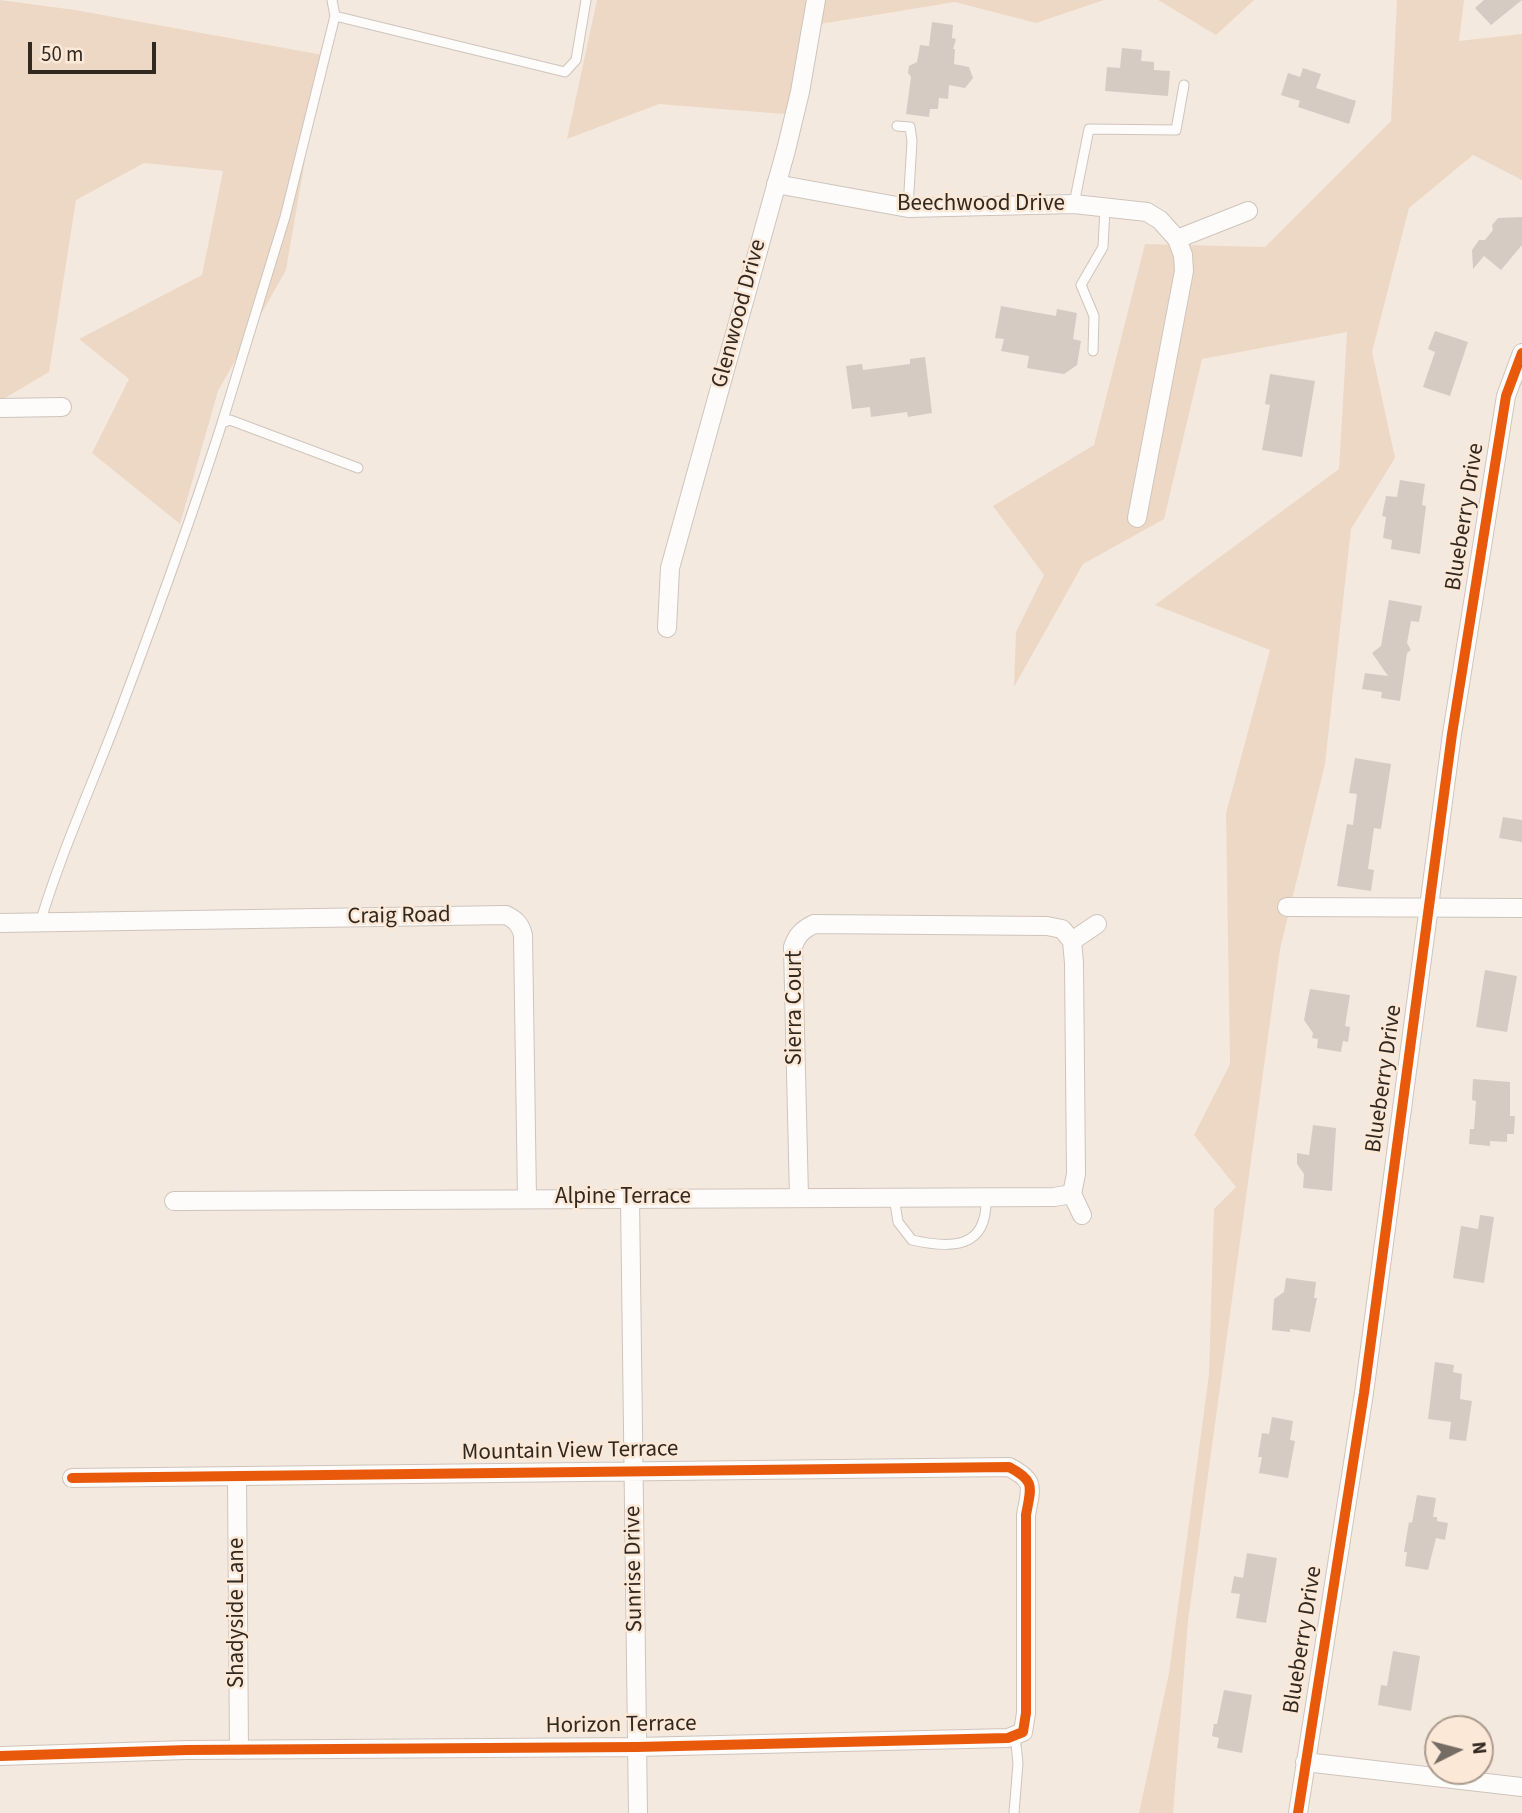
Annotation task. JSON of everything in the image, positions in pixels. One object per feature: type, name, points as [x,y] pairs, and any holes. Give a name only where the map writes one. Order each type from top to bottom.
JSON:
[{"type":"street","name":"Glenwood Drive","points":[[667,628],[670,568],[800,92],[816,0]]},
{"type":"street","name":"Beechwood Drive","points":[[776,184],[908,208],[1074,204],[1147,212],[1160,220],[1177,239]]},
{"type":"street","points":[[1137,518],[1184,271],[1183,255],[1177,239],[1248,211]]},
{"type":"street","name":"Blueberry Drive","points":[[1298,1813],[1364,1393],[1452,734],[1506,396],[1522,353]]},
{"type":"street","points":[[0,408],[62,407]]},
{"type":"street","points":[[1287,907],[1522,908]]},
{"type":"street","name":"Craig Road","points":[[0,923],[506,915],[521,926],[523,935],[527,1199]]},
{"type":"street","name":"Sierra Court","points":[[799,1197],[793,947],[796,937],[804,929],[814,924],[1047,926],[1062,929],[1072,941]]},
{"type":"street","points":[[1082,1215],[1072,1194],[1076,1174],[1072,941],[1097,924]]},
{"type":"street","name":"Alpine Terrace","points":[[174,1201],[986,1197],[1072,1194]]},
{"type":"street","name":"Sunrise Drive","points":[[630,1198],[638,1813]]},
{"type":"street","name":"Mountain View Terrace","points":[[72,1478],[1009,1467],[1026,1476],[1031,1487],[1026,1515],[1026,1713],[1023,1732],[1015,1735]]},
{"type":"street","name":"Shadyside Lane","points":[[237,1476],[239,1750]]},
{"type":"street","name":"Horizon Terrace","points":[[0,1756],[239,1750],[637,1747],[1008,1738],[1015,1735]]},
{"type":"street","points":[[1306,1762],[1522,1787]]},
{"type":"lane","points":[[40,923],[58,865],[116,722],[183,544],[222,423],[285,217],[335,16],[332,0]]},
{"type":"lane","points":[[335,16],[565,72],[576,60],[586,0]]},
{"type":"lane","points":[[1074,204],[1089,129],[1176,130],[1184,85]]},
{"type":"lane","points":[[898,126],[910,127],[912,141],[908,208]]},
{"type":"lane","points":[[1093,351],[1094,316],[1081,285],[1103,247],[1105,208]]},
{"type":"lane","points":[[222,423],[230,419],[358,468]]},
{"type":"lane","points":[[894,1197],[898,1222],[912,1240],[954,1246],[969,1240],[982,1229],[987,1208],[986,1197]]},
{"type":"lane","points":[[1014,1813],[1018,1763],[1015,1735]]},
{"type":"shaded area","points":[[0,0],[75,10],[323,55],[286,270],[218,391],[180,524],[92,453],[129,379],[79,339],[202,275],[223,171],[144,163],[76,200],[49,372],[0,401]]},
{"type":"shaded area","points":[[597,0],[1104,0],[1036,23],[955,2],[820,24],[796,115],[659,104],[567,139]]},
{"type":"shaded area","points":[[1158,0],[1254,0],[1216,35]]},
{"type":"shaded area","points":[[1397,0],[1464,0],[1459,41],[1522,34],[1522,180],[1473,155],[1409,208],[1372,352],[1395,458],[1351,529],[1325,764],[1280,949],[1188,1621],[1173,1813],[1139,1813],[1169,1673],[1209,1374],[1214,1209],[1236,1187],[1194,1135],[1230,1064],[1226,813],[1270,650],[1155,605],[1339,469],[1347,332],[1202,359],[1164,519],[1083,564],[1014,687],[1016,632],[1044,575],[993,506],[1094,445],[1145,244],[1265,247],[1391,121]]},
{"type":"building","points":[[1484,0],[1522,0],[1491,25],[1475,8]]},
{"type":"building","points":[[932,22],[953,25],[952,38],[956,39],[953,49],[954,64],[969,67],[973,78],[965,88],[949,85],[948,99],[939,98],[938,109],[930,109],[929,117],[906,114],[911,77],[908,73],[909,66],[917,62],[920,45],[929,46]]},
{"type":"building","points":[[1122,48],[1142,50],[1141,61],[1154,62],[1154,70],[1170,71],[1168,96],[1105,91],[1107,67],[1120,68]]},
{"type":"building","points":[[1303,68],[1321,74],[1316,88],[1356,101],[1349,124],[1298,107],[1300,101],[1281,95],[1288,73],[1300,77]]},
{"type":"building","points":[[1522,217],[1522,245],[1501,270],[1484,256],[1473,269],[1472,250],[1479,240],[1485,240],[1498,218]]},
{"type":"building","points":[[1001,306],[1056,316],[1057,309],[1077,313],[1073,339],[1081,341],[1077,365],[1064,374],[1027,368],[1029,356],[1001,351],[1004,339],[995,338]]},
{"type":"building","points":[[1435,331],[1468,342],[1450,396],[1423,387],[1435,352],[1428,349]]},
{"type":"building","points":[[925,357],[932,413],[908,417],[907,412],[871,417],[870,407],[852,409],[846,366],[862,364],[863,370],[910,364],[910,359]]},
{"type":"building","points":[[1270,374],[1315,381],[1302,457],[1262,450],[1270,405],[1265,404]]},
{"type":"building","points":[[1400,480],[1425,484],[1422,505],[1426,506],[1420,554],[1391,549],[1392,540],[1383,538],[1386,517],[1382,516],[1386,496],[1397,497]]},
{"type":"building","points":[[1389,600],[1422,606],[1419,622],[1411,621],[1407,643],[1411,650],[1407,653],[1400,701],[1381,698],[1382,692],[1362,689],[1365,673],[1388,676],[1372,653],[1381,646]]},
{"type":"building","points":[[1355,758],[1391,764],[1381,829],[1374,828],[1368,869],[1374,870],[1371,891],[1337,886],[1347,824],[1353,825],[1357,794],[1349,793]]},
{"type":"building","points":[[1503,817],[1522,820],[1522,842],[1499,838]]},
{"type":"building","points":[[1485,970],[1517,976],[1507,1032],[1476,1027]]},
{"type":"building","points":[[1310,989],[1350,995],[1345,1026],[1350,1027],[1348,1042],[1343,1041],[1341,1052],[1317,1048],[1318,1039],[1312,1038],[1313,1033],[1304,1020]]},
{"type":"building","points":[[1473,1079],[1510,1082],[1510,1116],[1515,1116],[1514,1134],[1507,1134],[1507,1142],[1490,1141],[1490,1146],[1469,1144],[1470,1129],[1474,1129],[1476,1101],[1472,1100]]},
{"type":"building","points":[[1313,1125],[1336,1128],[1332,1191],[1303,1188],[1304,1174],[1297,1164],[1297,1153],[1309,1155]]},
{"type":"building","points":[[1480,1215],[1494,1217],[1484,1283],[1453,1278],[1461,1226],[1478,1229]]},
{"type":"building","points":[[1286,1278],[1316,1282],[1314,1298],[1317,1298],[1310,1332],[1272,1330],[1274,1299],[1284,1292]]},
{"type":"building","points":[[1435,1362],[1454,1365],[1453,1372],[1462,1374],[1460,1399],[1472,1401],[1466,1441],[1449,1439],[1451,1422],[1428,1419]]},
{"type":"building","points":[[1272,1417],[1293,1421],[1290,1440],[1295,1441],[1288,1478],[1259,1473],[1262,1457],[1258,1457],[1262,1433],[1269,1434]]},
{"type":"building","points":[[1417,1495],[1436,1498],[1433,1517],[1437,1517],[1437,1521],[1448,1523],[1445,1540],[1436,1538],[1428,1570],[1405,1566],[1407,1552],[1404,1552],[1409,1522],[1412,1523]]},
{"type":"building","points":[[1247,1553],[1277,1558],[1266,1623],[1236,1618],[1240,1594],[1231,1593],[1234,1576],[1243,1578]]},
{"type":"building","points":[[1393,1651],[1420,1656],[1411,1711],[1378,1705],[1381,1685],[1387,1686]]},
{"type":"building","points":[[1224,1690],[1252,1695],[1242,1753],[1217,1748],[1219,1738],[1212,1736]]},
{"type":"cycle path","points":[[1298,1813],[1364,1393],[1452,734],[1506,396],[1522,353]]},
{"type":"cycle path","points":[[0,1756],[187,1750],[637,1747],[1008,1738],[1023,1732],[1026,1713],[1026,1515],[1030,1486],[1024,1476],[1009,1467],[72,1478]]}]
